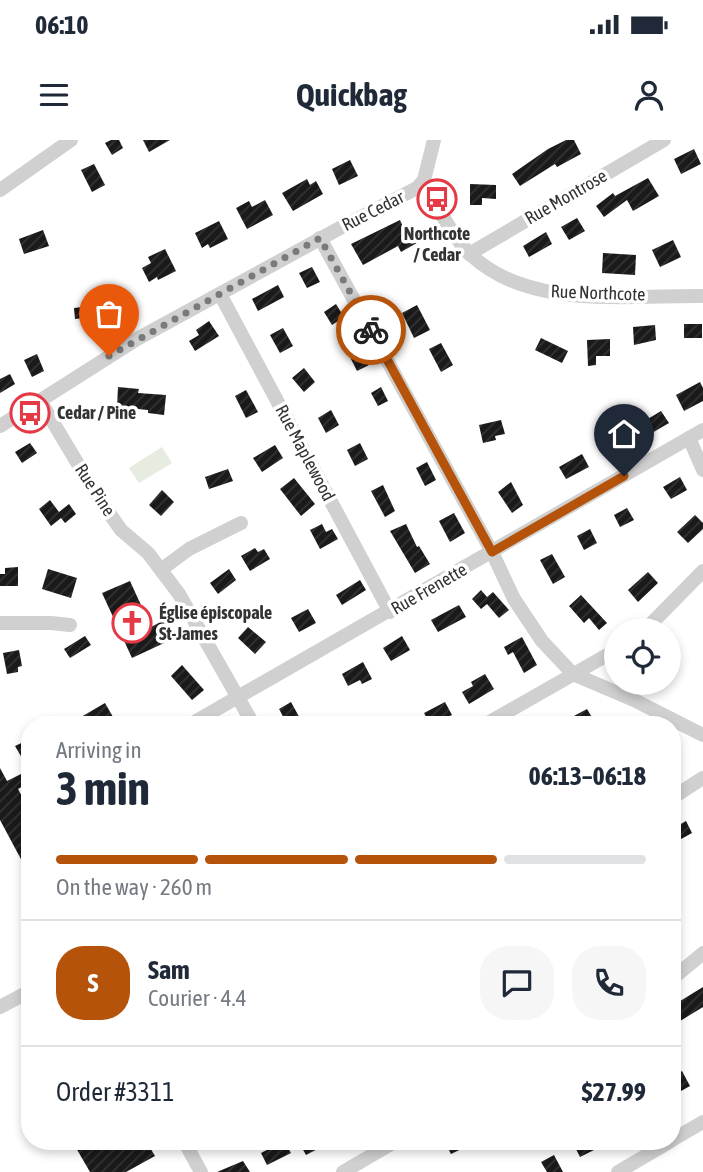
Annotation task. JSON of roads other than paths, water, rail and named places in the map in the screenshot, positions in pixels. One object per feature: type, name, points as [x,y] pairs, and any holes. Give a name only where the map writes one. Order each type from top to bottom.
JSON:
[{"type":"street","points":[[0,190],[71,140]]},
{"type":"street","points":[[419,186],[425,176],[434,140]]},
{"type":"street","name":"Rue Montrose","points":[[469,254],[664,140]]},
{"type":"street","name":"Rue Cedar","points":[[0,426],[120,349],[419,186]]},
{"type":"street","name":"Rue Northcote","points":[[419,186],[469,254],[492,271],[534,290],[578,295],[703,296]]},
{"type":"street","points":[[320,238],[492,552],[514,599],[542,641],[573,674],[666,716]]},
{"type":"street","name":"Rue Maplewood","points":[[220,294],[390,612]]},
{"type":"street","name":"Rue Pine","points":[[41,402],[94,491],[121,530],[162,569],[209,644],[248,716]]},
{"type":"street","name":"Rue Frenette","points":[[205,716],[703,430]]},
{"type":"street","points":[[689,438],[703,470]]},
{"type":"street","points":[[162,569],[189,548],[241,523]]},
{"type":"street","points":[[657,618],[703,571]]},
{"type":"street","points":[[0,623],[70,625]]},
{"type":"street","points":[[500,716],[604,657]]},
{"type":"street","points":[[681,724],[703,735]]},
{"type":"street","points":[[681,792],[703,778]]},
{"type":"street","points":[[681,971],[703,953]]},
{"type":"street","points":[[0,1007],[21,996]]},
{"type":"street","points":[[681,1135],[703,1122]]},
{"type":"street","points":[[189,1150],[201,1172]]},
{"type":"street","points":[[343,1172],[381,1150]]},
{"type":"street","points":[[618,1172],[656,1150]]},
{"type":"place","name":"Northcote / Cedar","points":[[437,199]]},
{"type":"place","name":"Cedar / Pine","points":[[30,413]]},
{"type":"place","name":"Église épiscopale St-James","points":[[132,623]]}]
